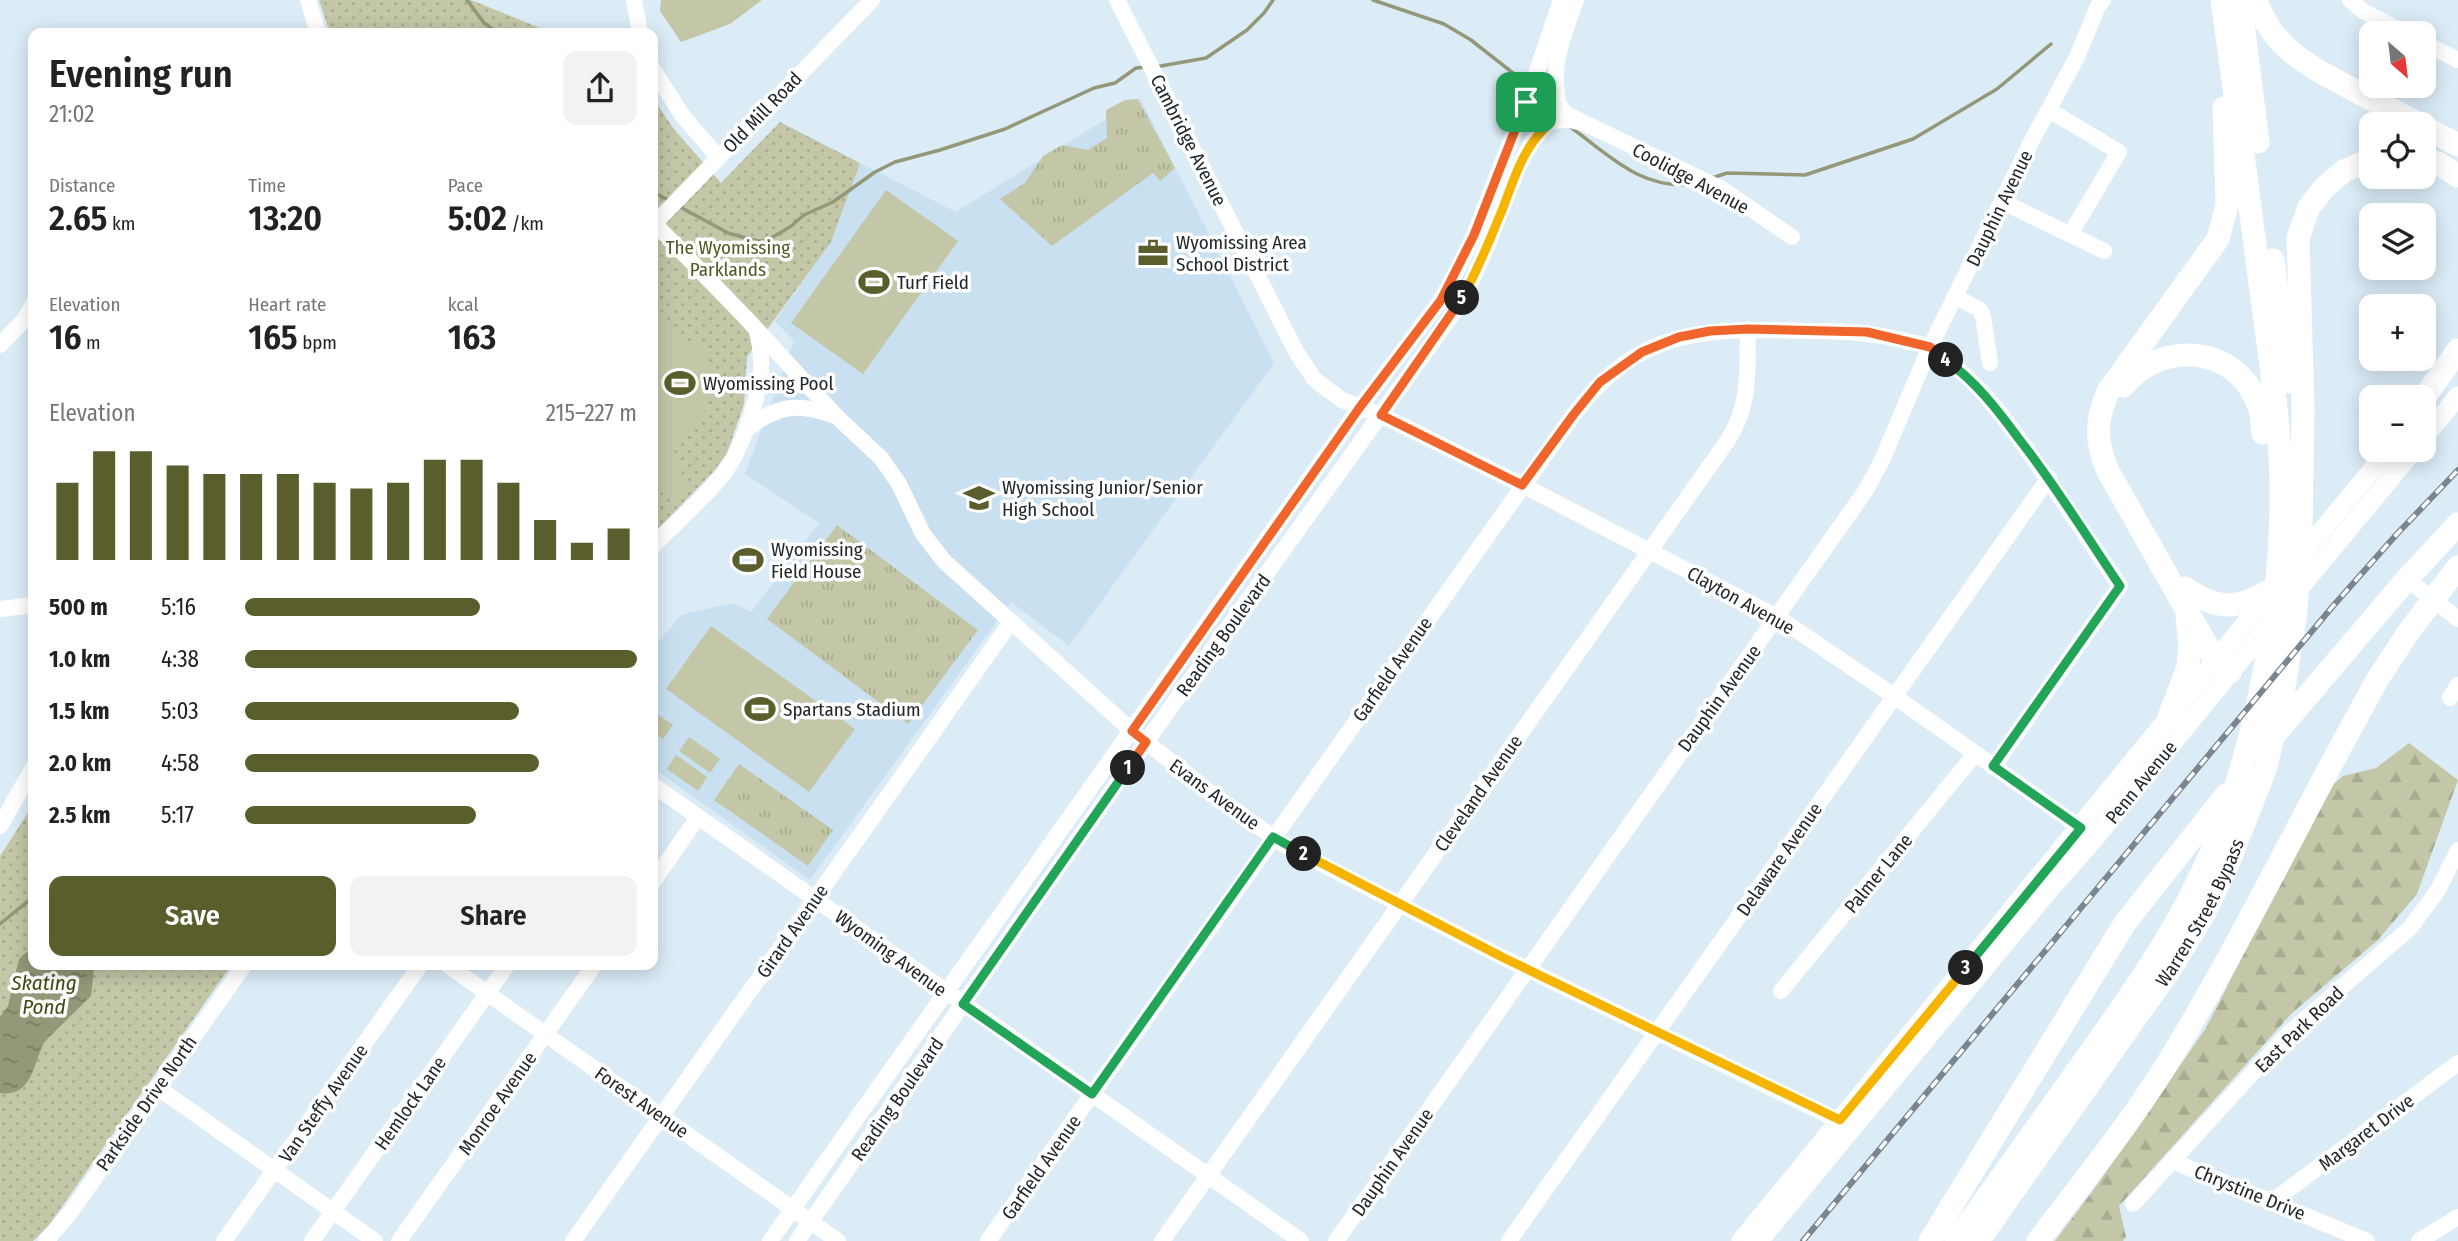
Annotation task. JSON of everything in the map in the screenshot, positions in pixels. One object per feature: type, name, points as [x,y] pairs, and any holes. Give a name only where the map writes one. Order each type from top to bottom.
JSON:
[{"type":"highway","points":[[2221,0],[2276,426],[2281,490],[2278,558]]},
{"type":"highway","points":[[2221,0],[2227,197],[2223,225],[2215,245],[2109,390],[2102,405],[2098,439],[2104,462],[2222,661]]},
{"type":"highway","points":[[2240,0],[2289,381],[2301,531]]},
{"type":"highway","points":[[2256,0],[2273,33],[2297,58],[2397,112]]},
{"type":"highway","points":[[2436,133],[2455,143]]},
{"type":"highway","points":[[2436,162],[2458,176]]},
{"type":"highway","points":[[2301,531],[2304,423],[2298,238],[2309,207],[2325,187],[2359,164]]},
{"type":"highway","points":[[2433,385],[2458,350]]},
{"type":"highway","points":[[2169,717],[2188,667],[2186,599],[2118,468],[2107,439],[2109,415],[2120,390],[2138,372],[2162,358],[2186,354],[2211,358],[2233,370],[2250,388],[2258,402],[2262,418],[2278,558]]},
{"type":"highway","points":[[1930,1241],[2125,923],[2310,690],[2458,524]]},
{"type":"highway","name":"Warren Street Bypass","points":[[1978,1241],[2171,968],[2205,912],[2228,864],[2266,767],[2284,688],[2296,612],[2301,531]]},
{"type":"highway","name":"Warren Street Bypass","points":[[1956,1241],[2157,957],[2189,898],[2227,810],[2251,735],[2264,669],[2278,558]]},
{"type":"highway","points":[[2038,1241],[2112,1144],[2176,1050],[2379,677],[2410,630],[2458,567]]},
{"type":"highway","points":[[2186,599],[2201,599],[2225,606],[2248,602],[2274,588]]},
{"type":"main road","points":[[2436,393],[2458,367]]},
{"type":"main road","points":[[2436,423],[2458,396]]},
{"type":"main road","name":"Penn Avenue","points":[[2088,833],[2222,661],[2274,588],[2378,462]]},
{"type":"main road","name":"Penn Avenue","points":[[1741,1241],[1847,1124],[2045,895],[2169,717],[2402,462]]},
{"type":"main road","name":"Penn Avenue","points":[[1759,1241],[1847,1124]]},
{"type":"street","points":[[308,0],[316,28]]},
{"type":"street","points":[[634,0],[639,28]]},
{"type":"street","name":"Old Mill Road","points":[[658,219],[872,0]]},
{"type":"street","name":"Cambridge Avenue","points":[[1117,0],[1304,367],[1328,391],[1360,407]]},
{"type":"street","name":"Reading Boulevard","points":[[770,1241],[1360,407],[1441,300],[1474,235],[1526,102],[1561,0]]},
{"type":"street","name":"Reading Boulevard","points":[[797,1241],[1146,742],[1451,316],[1471,282],[1519,165],[1532,142],[1558,113],[1555,78],[1557,62],[1576,0]]},
{"type":"street","name":"Dauphin Avenue","points":[[1336,1241],[1777,617],[1876,472],[1930,347],[2103,0]]},
{"type":"street","points":[[2350,0],[2363,11],[2383,21]]},
{"type":"street","points":[[2436,49],[2458,60]]},
{"type":"street","points":[[658,77],[682,115],[718,157]]},
{"type":"street","name":"Coolidge Avenue","points":[[1586,124],[1569,120],[1542,125],[1532,122],[1525,111],[1526,102],[1532,94],[1542,91],[1551,94],[1566,114],[1721,189],[1792,237]]},
{"type":"street","points":[[2049,110],[2119,152],[2071,233]]},
{"type":"street","points":[[2003,202],[2104,251]]},
{"type":"street","name":"Evans Avenue","points":[[658,229],[837,417],[869,446],[890,471],[930,545],[944,561],[1132,731],[1215,796],[1273,837],[1400,904],[1847,1124]]},
{"type":"street","points":[[1956,297],[1979,309],[1983,316],[1990,363]]},
{"type":"street","points":[[0,345],[28,314]]},
{"type":"street","name":"Garfield Avenue","points":[[988,1241],[1586,397],[1617,368],[1642,352],[1679,337],[1710,331],[1748,329],[1867,332],[1930,347]]},
{"type":"street","name":"Cleveland Avenue","points":[[1162,1241],[1728,440],[1743,413],[1747,387],[1748,329]]},
{"type":"street","points":[[658,541],[725,472],[745,431],[760,379],[761,358],[757,331]]},
{"type":"street","points":[[1930,347],[1976,385],[2049,478],[2120,586],[1993,766]]},
{"type":"street","name":"Clayton Avenue","points":[[1360,407],[1522,485],[1777,617],[2088,833]]},
{"type":"street","points":[[745,431],[764,415],[790,408],[813,408],[837,417]]},
{"type":"street","name":"Delaware Avenue","points":[[1509,1241],[2049,478]]},
{"type":"street","points":[[2407,579],[2458,619]]},
{"type":"street","points":[[0,609],[28,606]]},
{"type":"street","name":"Girard Avenue","points":[[573,1241],[1011,622]]},
{"type":"street","name":"Palmer Lane","points":[[1781,991],[1975,754]]},
{"type":"street","points":[[0,826],[28,777]]},
{"type":"street","name":"Wyoming Avenue","points":[[658,789],[1300,1241]]},
{"type":"street","points":[[658,875],[698,817]]},
{"type":"street","name":"East Park Road","points":[[2133,1204],[2290,1032],[2410,928],[2438,890],[2458,850]]},
{"type":"street","name":"Parkside Drive North","points":[[46,1241],[69,1213],[241,970]]},
{"type":"street","name":"Van Steffy Avenue","points":[[224,1241],[417,970]]},
{"type":"street","name":"Forest Avenue","points":[[454,970],[838,1241]]},
{"type":"street","name":"Hemlock Lane","points":[[312,1241],[504,970]]},
{"type":"street","name":"Monroe Avenue","points":[[399,1241],[591,970]]},
{"type":"street","name":"Margaret Drive","points":[[2273,1201],[2458,1063]]},
{"type":"street","points":[[157,1087],[375,1241]]},
{"type":"street","name":"Chrystine Drive","points":[[2172,1161],[2367,1241]]},
{"type":"street","points":[[2419,1241],[2458,1217]]},
{"type":"shaded area","name":"Wyomissing Junior/Senior High School","points":[[1140,98],[1274,363],[1069,646],[1011,602],[810,880],[658,772],[658,643],[681,615],[733,603],[751,612],[819,523],[745,474],[794,341],[775,321],[831,242],[860,163],[956,212]]},
{"type":"green space","points":[[319,0],[471,0],[540,28],[328,28]]},
{"type":"green space","points":[[661,0],[762,0],[730,24],[681,42],[660,11]]},
{"type":"green space","points":[[1138,99],[1175,168],[1160,181],[1153,173],[1052,246],[1000,199],[1025,183],[1043,156],[1062,145],[1088,150],[1107,138],[1106,110],[1125,100]]},
{"type":"green space","name":"The Wyomissing Parklands","points":[[658,106],[673,128],[721,183],[780,122],[860,163],[831,242],[747,357],[744,404],[727,453],[714,471],[658,529]]},
{"type":"green space","name":"Turf Field","points":[[886,190],[958,241],[863,374],[791,323]]},
{"type":"green space","name":"Wyomissing Pool","points":[[658,308],[694,348],[702,341],[707,346],[707,361],[710,362],[706,410],[702,410],[700,422],[674,451],[688,490],[679,499],[665,491],[658,494]]},
{"type":"green space","points":[[837,525],[978,630],[908,724],[767,619]]},
{"type":"green space","name":"Spartans Stadium","points":[[711,626],[855,729],[809,792],[666,689]]},
{"type":"green space","points":[[658,714],[673,725],[663,739],[658,736]]},
{"type":"green space","points":[[689,737],[720,759],[710,773],[679,751]]},
{"type":"green space","points":[[2409,743],[2458,780],[2417,894],[2377,941],[2292,1013],[2119,1206],[2126,1237],[2123,1241],[2055,1241],[2206,1028],[2328,789],[2343,776],[2376,768]]},
{"type":"green space","points":[[676,755],[707,777],[698,791],[667,769]]},
{"type":"green space","points":[[739,764],[833,830],[808,866],[714,800]]},
{"type":"green space","points":[[28,813],[28,970],[228,970],[49,1225],[33,1241],[0,1241],[0,856]]},
{"type":"water","name":"Skating Pond","points":[[28,952],[28,970],[94,970],[91,996],[45,1041],[26,1084],[11,1093],[0,1093],[0,1017],[8,1006],[19,959]]},
{"type":"waterway","points":[[467,0],[491,28]]},
{"type":"waterway","points":[[1155,67],[1206,58],[1247,30],[1273,0]]},
{"type":"waterway","points":[[1373,0],[1444,24],[1471,40],[1527,84]]},
{"type":"waterway","points":[[1712,178],[1727,173],[1805,175],[1913,139],[1997,89],[2051,44]]},
{"type":"waterway","points":[[680,207],[728,233],[766,241],[804,215],[833,202],[875,172],[895,162],[1005,129],[1094,88],[1115,83],[1136,68],[1147,67]]},
{"type":"waterway","points":[[1538,98],[1552,113]]},
{"type":"waterway","points":[[1569,126],[1612,159],[1642,176],[1676,185],[1695,184]]},
{"type":"waterway","points":[[658,195],[670,201]]},
{"type":"waterway","points":[[0,924],[28,901]]},
{"type":"railway","points":[[1803,1241],[2333,606],[2458,470]]},
{"type":"place","name":"Wyomissing Area School District","points":[[1153,253]]},
{"type":"place","name":"Turf Field","points":[[874,282]]},
{"type":"place","name":"Wyomissing Pool","points":[[680,383]]},
{"type":"place","name":"Wyomissing Junior/Senior High School","points":[[979,498]]},
{"type":"place","name":"Wyomissing Field House","points":[[748,560]]},
{"type":"place","name":"Spartans Stadium","points":[[760,709]]},
{"type":"route","points":[[1526,102],[1525,111],[1529,120],[1542,125],[1551,122],[1532,142],[1519,165],[1471,282],[1451,316],[1381,415],[1522,485],[1586,397],[1600,382],[1632,357],[1668,340],[1694,333],[1748,329],[1852,331],[1878,334],[1930,347],[1966,375],[1985,394],[2049,478],[2120,586],[1993,766],[2081,828],[1840,1120],[1504,958],[1273,837],[1092,1094],[963,1004],[1146,742],[1132,731],[1360,407],[1441,300],[1474,235],[1526,102]]}]
